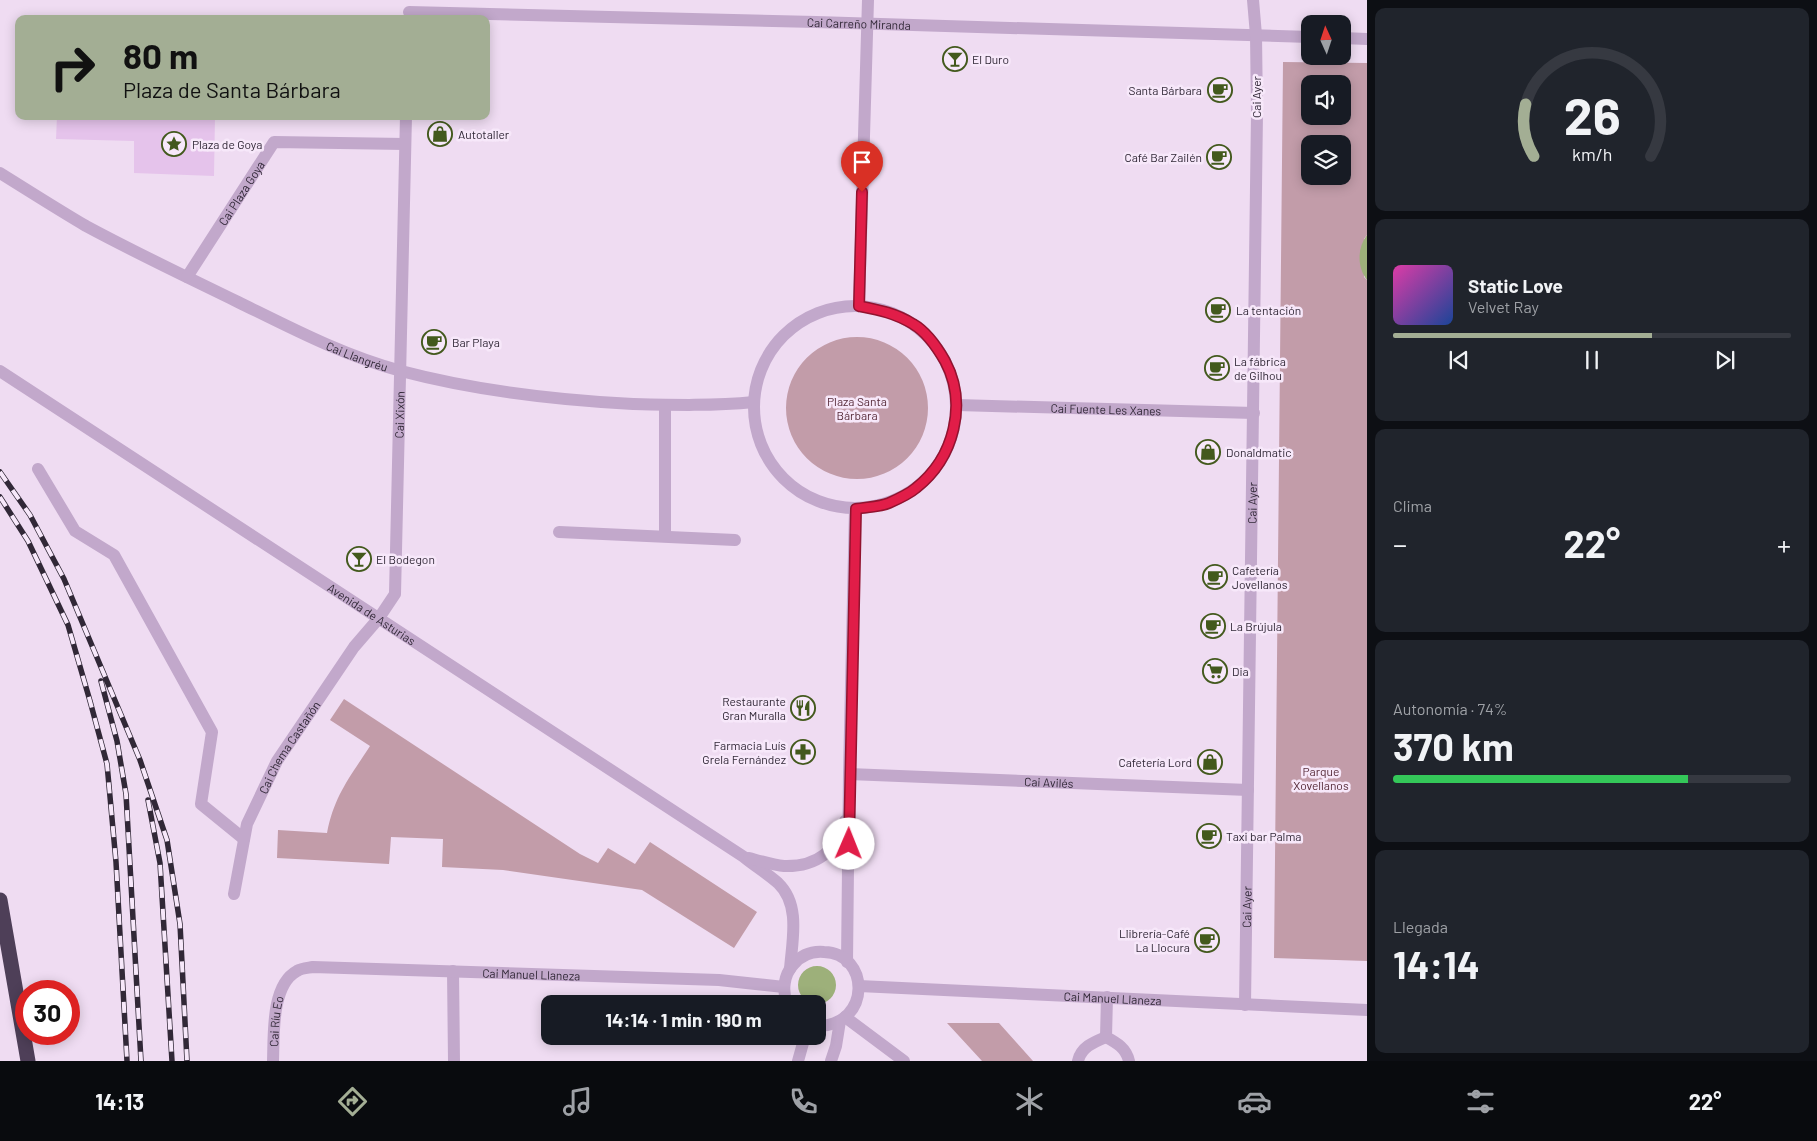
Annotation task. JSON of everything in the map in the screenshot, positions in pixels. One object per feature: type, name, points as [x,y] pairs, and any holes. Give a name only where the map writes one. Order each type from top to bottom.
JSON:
[{"type":"highway","points":[[0,900],[28,1061]]},
{"type":"street","points":[[859,306],[868,0]]},
{"type":"street","name":"Cai Ayer","points":[[1245,1004],[1254,413],[1256,35],[1253,0]]},
{"type":"street","name":"Cai Carreño Miranda","points":[[409,10],[1301,37]]},
{"type":"street","points":[[1351,38],[1367,39]]},
{"type":"street","name":"Cai Xixón","points":[[379,618],[395,594],[406,120]]},
{"type":"street","name":"Cai Plaza Goya","points":[[187,277],[274,142],[405,144]]},
{"type":"street","name":"Cai Llangréu","points":[[0,173],[86,225],[298,332],[400,371],[526,396],[665,405],[719,406],[754,402]]},
{"type":"street","points":[[859,306],[886,311],[914,324],[937,346],[952,374],[957,405],[953,437],[939,466],[916,489],[887,504],[856,509],[823,504],[794,488],[771,464],[758,435],[754,402],[760,372],[775,346],[797,324],[825,311],[859,306]]},
{"type":"street","name":"Avenida de Asturias","points":[[0,371],[744,857],[780,885],[791,905],[794,921],[790,969],[785,977],[784,987]]},
{"type":"street","points":[[665,405],[665,536]]},
{"type":"street","name":"Cai Fuente Les Xanes","points":[[957,405],[1254,413]]},
{"type":"street","points":[[38,469],[75,531],[114,555],[212,732],[201,804],[244,839]]},
{"type":"street","points":[[847,962],[849,774],[856,509]]},
{"type":"street","points":[[559,532],[735,540]]},
{"type":"street","name":"Cai Chema Castañón","points":[[234,894],[247,824],[277,761],[354,647],[379,618]]},
{"type":"street","name":"Cai Avilés","points":[[849,774],[1248,790]]},
{"type":"street","name":"Avenida de Asturias","points":[[744,857],[784,866],[808,864],[831,852],[842,832],[849,806]]},
{"type":"street","points":[[790,969],[797,960],[806,954],[828,952],[838,955],[847,962],[857,977],[859,986],[858,998],[853,1009],[843,1019],[826,1026]]},
{"type":"street","name":"Cai Manuel Llaneza","points":[[285,982],[297,971],[312,967],[719,980],[784,987]]},
{"type":"street","points":[[453,971],[454,1061]]},
{"type":"street","name":"Cai Ríu Eo","points":[[273,1061],[275,1016],[278,997],[285,982]]},
{"type":"street","name":"Cai Manuel Llaneza","points":[[859,986],[1367,1010]]},
{"type":"street","points":[[784,987],[786,995]]},
{"type":"street","points":[[1106,1038],[1107,997]]},
{"type":"street","points":[[831,1061],[843,1019]]},
{"type":"street","points":[[843,1019],[904,1061]]},
{"type":"street","points":[[1078,1061],[1090,1044],[1106,1038],[1119,1044],[1128,1054],[1129,1061]]},
{"type":"street","points":[[798,1061],[802,1045]]},
{"type":"green space","name":"Parque Xovellanos","points":[[1283,62],[1301,62],[1301,65],[1351,65],[1351,63],[1367,63],[1367,235],[1364,239],[1364,277],[1367,280],[1367,961],[1274,958]]},
{"type":"green space","name":"Plaza Santa Bárbara","points":[[857,337],[871,338],[884,342],[897,349],[907,358],[916,368],[923,381],[927,394],[927,422],[923,435],[916,448],[907,458],[897,467],[884,474],[871,478],[857,479],[843,478],[830,474],[817,467],[807,458],[798,448],[791,435],[787,422],[786,408],[787,394],[791,381],[798,368],[807,358],[817,349],[830,342],[843,338]]},
{"type":"green space","points":[[344,699],[580,854],[598,863],[608,848],[635,864],[650,842],[757,912],[734,948],[642,890],[503,870],[442,867],[443,839],[391,837],[389,864],[277,858],[278,830],[327,833],[338,797],[370,746],[330,720]]},
{"type":"green space","points":[[947,1023],[999,1023],[1033,1061],[982,1061]]},
{"type":"shaded area","name":"Plaza de Goya","points":[[57,120],[215,120],[214,176],[134,173],[134,141],[56,139]]},
{"type":"shaded area","points":[[1367,235],[1367,280],[1361,269],[1360,252]]},
{"type":"shaded area","points":[[810,967],[824,967],[835,978],[835,992],[826,1001],[826,995],[802,995],[799,992],[799,978]]},
{"type":"railway","points":[[0,472],[30,515],[64,579],[140,760],[167,840],[180,924],[187,1061]]},
{"type":"railway","points":[[0,497],[28,541],[68,625],[107,764],[116,862],[127,1061]]},
{"type":"railway","points":[[101,681],[117,741],[126,794],[141,1061]]},
{"type":"railway","points":[[148,800],[160,863],[172,1061]]},
{"type":"place","name":"El Duro","points":[[955,59]]},
{"type":"place","name":"Santa Bárbara","points":[[1220,90]]},
{"type":"place","name":"Autotaller","points":[[440,134]]},
{"type":"place","name":"Plaza de Goya","points":[[174,144]]},
{"type":"place","name":"Café Bar Zailén","points":[[1219,157]]},
{"type":"place","name":"La tentación","points":[[1218,310]]},
{"type":"place","name":"Bar Playa","points":[[434,342]]},
{"type":"place","name":"La fábrica de Gilhou","points":[[1217,368]]},
{"type":"place","name":"Donaldmatic","points":[[1208,452]]},
{"type":"place","name":"El Bodegon","points":[[359,559]]},
{"type":"place","name":"Cafetería Jovellanos","points":[[1215,577]]},
{"type":"place","name":"La Brújula","points":[[1213,626]]},
{"type":"place","name":"Dia","points":[[1215,671]]},
{"type":"place","name":"Restaurante Gran Muralla","points":[[803,708]]},
{"type":"place","name":"Farmacia Luís Grela Fernández","points":[[803,752]]},
{"type":"place","name":"Cafetería Lord","points":[[1210,762]]},
{"type":"place","name":"Taxi bar Palma","points":[[1209,836]]},
{"type":"place","name":"Llibrería-Café La Llocura","points":[[1207,940]]},
{"type":"route","points":[[849,844],[856,509],[887,504],[916,489],[939,466],[953,437],[957,405],[952,374],[937,346],[914,324],[886,311],[859,306],[862,192]]}]
